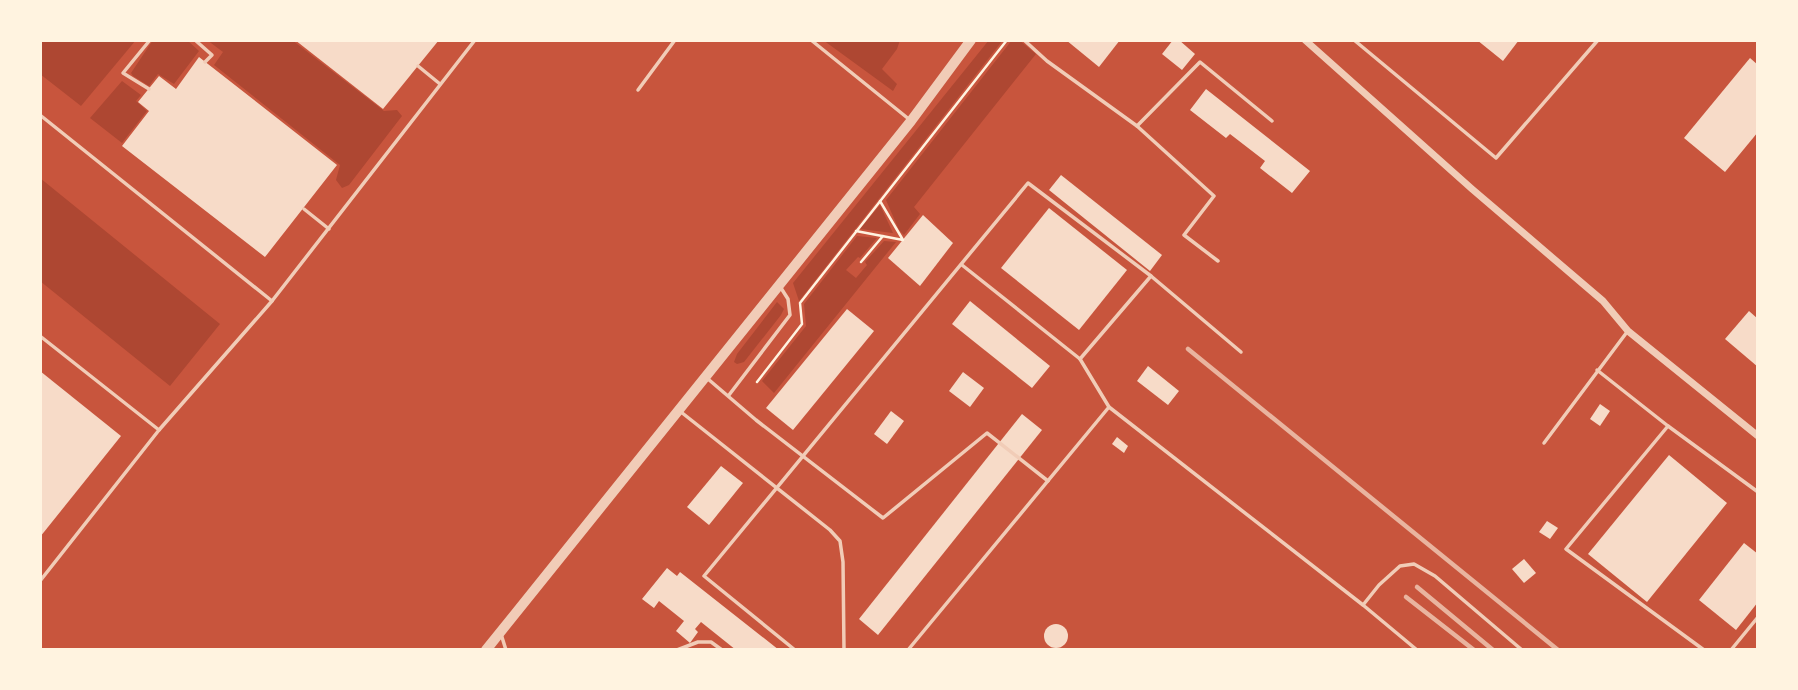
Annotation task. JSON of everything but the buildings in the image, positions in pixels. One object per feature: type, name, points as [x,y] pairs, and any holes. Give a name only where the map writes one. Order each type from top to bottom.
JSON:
[{"type":"street","points":[[486,650],[780,286],[911,121],[971,40]]},
{"type":"street","points":[[1305,40],[1603,301],[1628,331],[1758,436]]},
{"type":"lane","points":[[149,89],[123,73],[150,40]]},
{"type":"lane","points":[[195,40],[212,55],[205,62]]},
{"type":"lane","points":[[40,581],[159,430],[272,301],[475,40]]},
{"type":"lane","points":[[638,90],[675,40]]},
{"type":"lane","points":[[811,40],[911,121]]},
{"type":"lane","points":[[1024,40],[1047,61],[1137,126],[1214,196],[1184,235],[1218,261]]},
{"type":"lane","points":[[1354,40],[1496,158],[1598,40]]},
{"type":"lane","points":[[1137,126],[1200,62],[1272,121]]},
{"type":"lane","points":[[418,66],[440,83]]},
{"type":"lane","points":[[40,115],[272,301]]},
{"type":"lane","points":[[795,650],[704,576],[1028,183],[1151,276],[1241,352]]},
{"type":"lane","points":[[304,209],[329,229]]},
{"type":"lane","points":[[962,265],[1080,359],[1109,407],[1417,650]]},
{"type":"lane","points":[[1080,359],[1151,276]]},
{"type":"lane","points":[[729,396],[790,315],[788,299],[780,286]]},
{"type":"lane","points":[[1544,443],[1628,331]]},
{"type":"lane","points":[[40,336],[159,430]]},
{"type":"lane","points":[[1597,370],[1758,492]]},
{"type":"lane","points":[[706,378],[883,518],[987,433],[1048,481]]},
{"type":"lane","points":[[908,650],[1109,407]]},
{"type":"lane","points":[[679,411],[830,530],[840,541],[844,650]]},
{"type":"lane","points":[[1668,426],[1566,549],[1704,650]]},
{"type":"lane","points":[[1363,605],[1379,585],[1400,566],[1414,564],[1435,576],[1522,650]]},
{"type":"lane","points":[[1731,650],[1758,617]]},
{"type":"lane","points":[[500,632],[506,650]]},
{"type":"lane","points":[[677,650],[698,642],[711,642],[722,650]]},
{"type":"path","points":[[757,382],[802,324],[800,303],[1007,40]]},
{"type":"path","points":[[856,231],[903,240],[880,201]]},
{"type":"path","points":[[861,262],[883,236]]},
{"type":"shaded area","points":[[40,40],[136,40],[81,106],[40,74]]},
{"type":"shaded area","points":[[153,40],[187,40],[199,51],[174,84],[158,74],[149,86],[131,73]]},
{"type":"shaded area","points":[[207,40],[292,40],[384,111],[397,110],[402,116],[349,185],[342,188],[336,180],[340,165],[214,65],[223,52]]},
{"type":"shaded area","points":[[823,40],[900,40],[897,49],[882,69],[897,84],[893,91]]},
{"type":"shaded area","points":[[989,40],[1003,40],[799,301],[793,283]]},
{"type":"shaded area","points":[[1012,40],[1019,40],[1036,54],[914,207],[920,214],[904,235],[899,230],[886,200]]},
{"type":"shaded area","points":[[122,81],[141,95],[136,101],[147,111],[122,143],[90,118]]},
{"type":"shaded area","points":[[40,178],[220,324],[170,386],[40,281]]},
{"type":"shaded area","points":[[880,205],[893,233],[860,229]]},
{"type":"shaded area","points":[[857,236],[877,238],[846,270],[856,278],[867,265],[865,262],[884,241],[896,242],[774,393],[762,381],[806,326],[804,304]]},
{"type":"shaded area","points":[[777,302],[784,309],[781,315],[744,362],[734,362],[737,354]]},
{"type":"railway","points":[[1188,349],[1558,650]]},
{"type":"railway","points":[[1417,587],[1493,650]]},
{"type":"railway","points":[[1406,597],[1474,650]]}]
